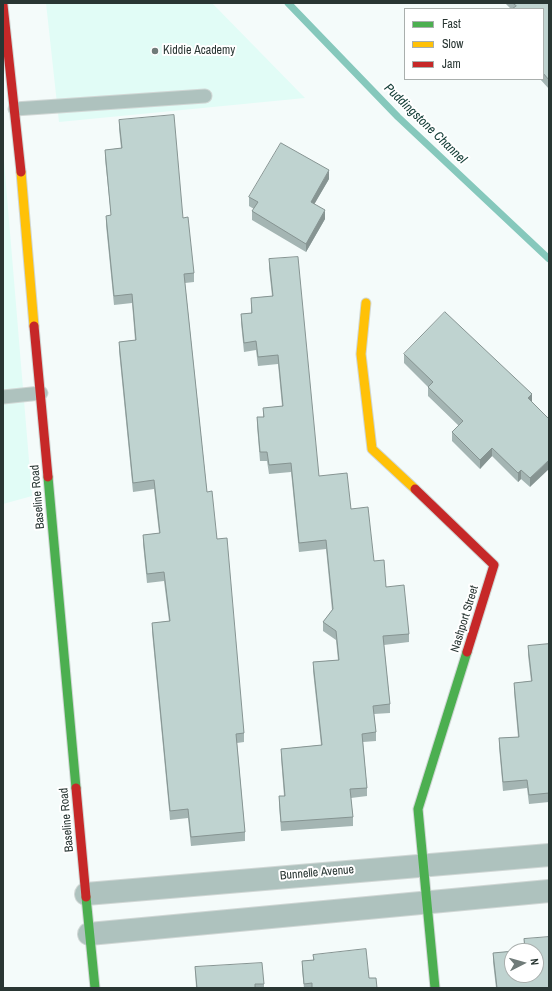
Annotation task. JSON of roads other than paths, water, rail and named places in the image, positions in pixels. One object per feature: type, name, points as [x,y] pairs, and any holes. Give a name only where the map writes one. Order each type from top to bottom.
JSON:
[{"type":"main road","name":"Baseline Road","points":[[3,5],[15,109],[95,988]]},
{"type":"main road","name":"Nashport Street","points":[[366,303],[361,354],[372,449],[494,565],[418,809],[435,988]]},
{"type":"street","name":"Bunnelle Avenue","points":[[86,894],[423,864],[549,855]]},
{"type":"street","points":[[89,934],[549,891]]},
{"type":"lane","points":[[15,109],[205,96]]},
{"type":"lane","points":[[3,397],[41,393]]},
{"type":"waterway","name":"Puddingstone Channel","points":[[288,3],[398,117],[549,259]]},
{"type":"place","name":"Kiddie Academy","points":[[155,51]]}]
